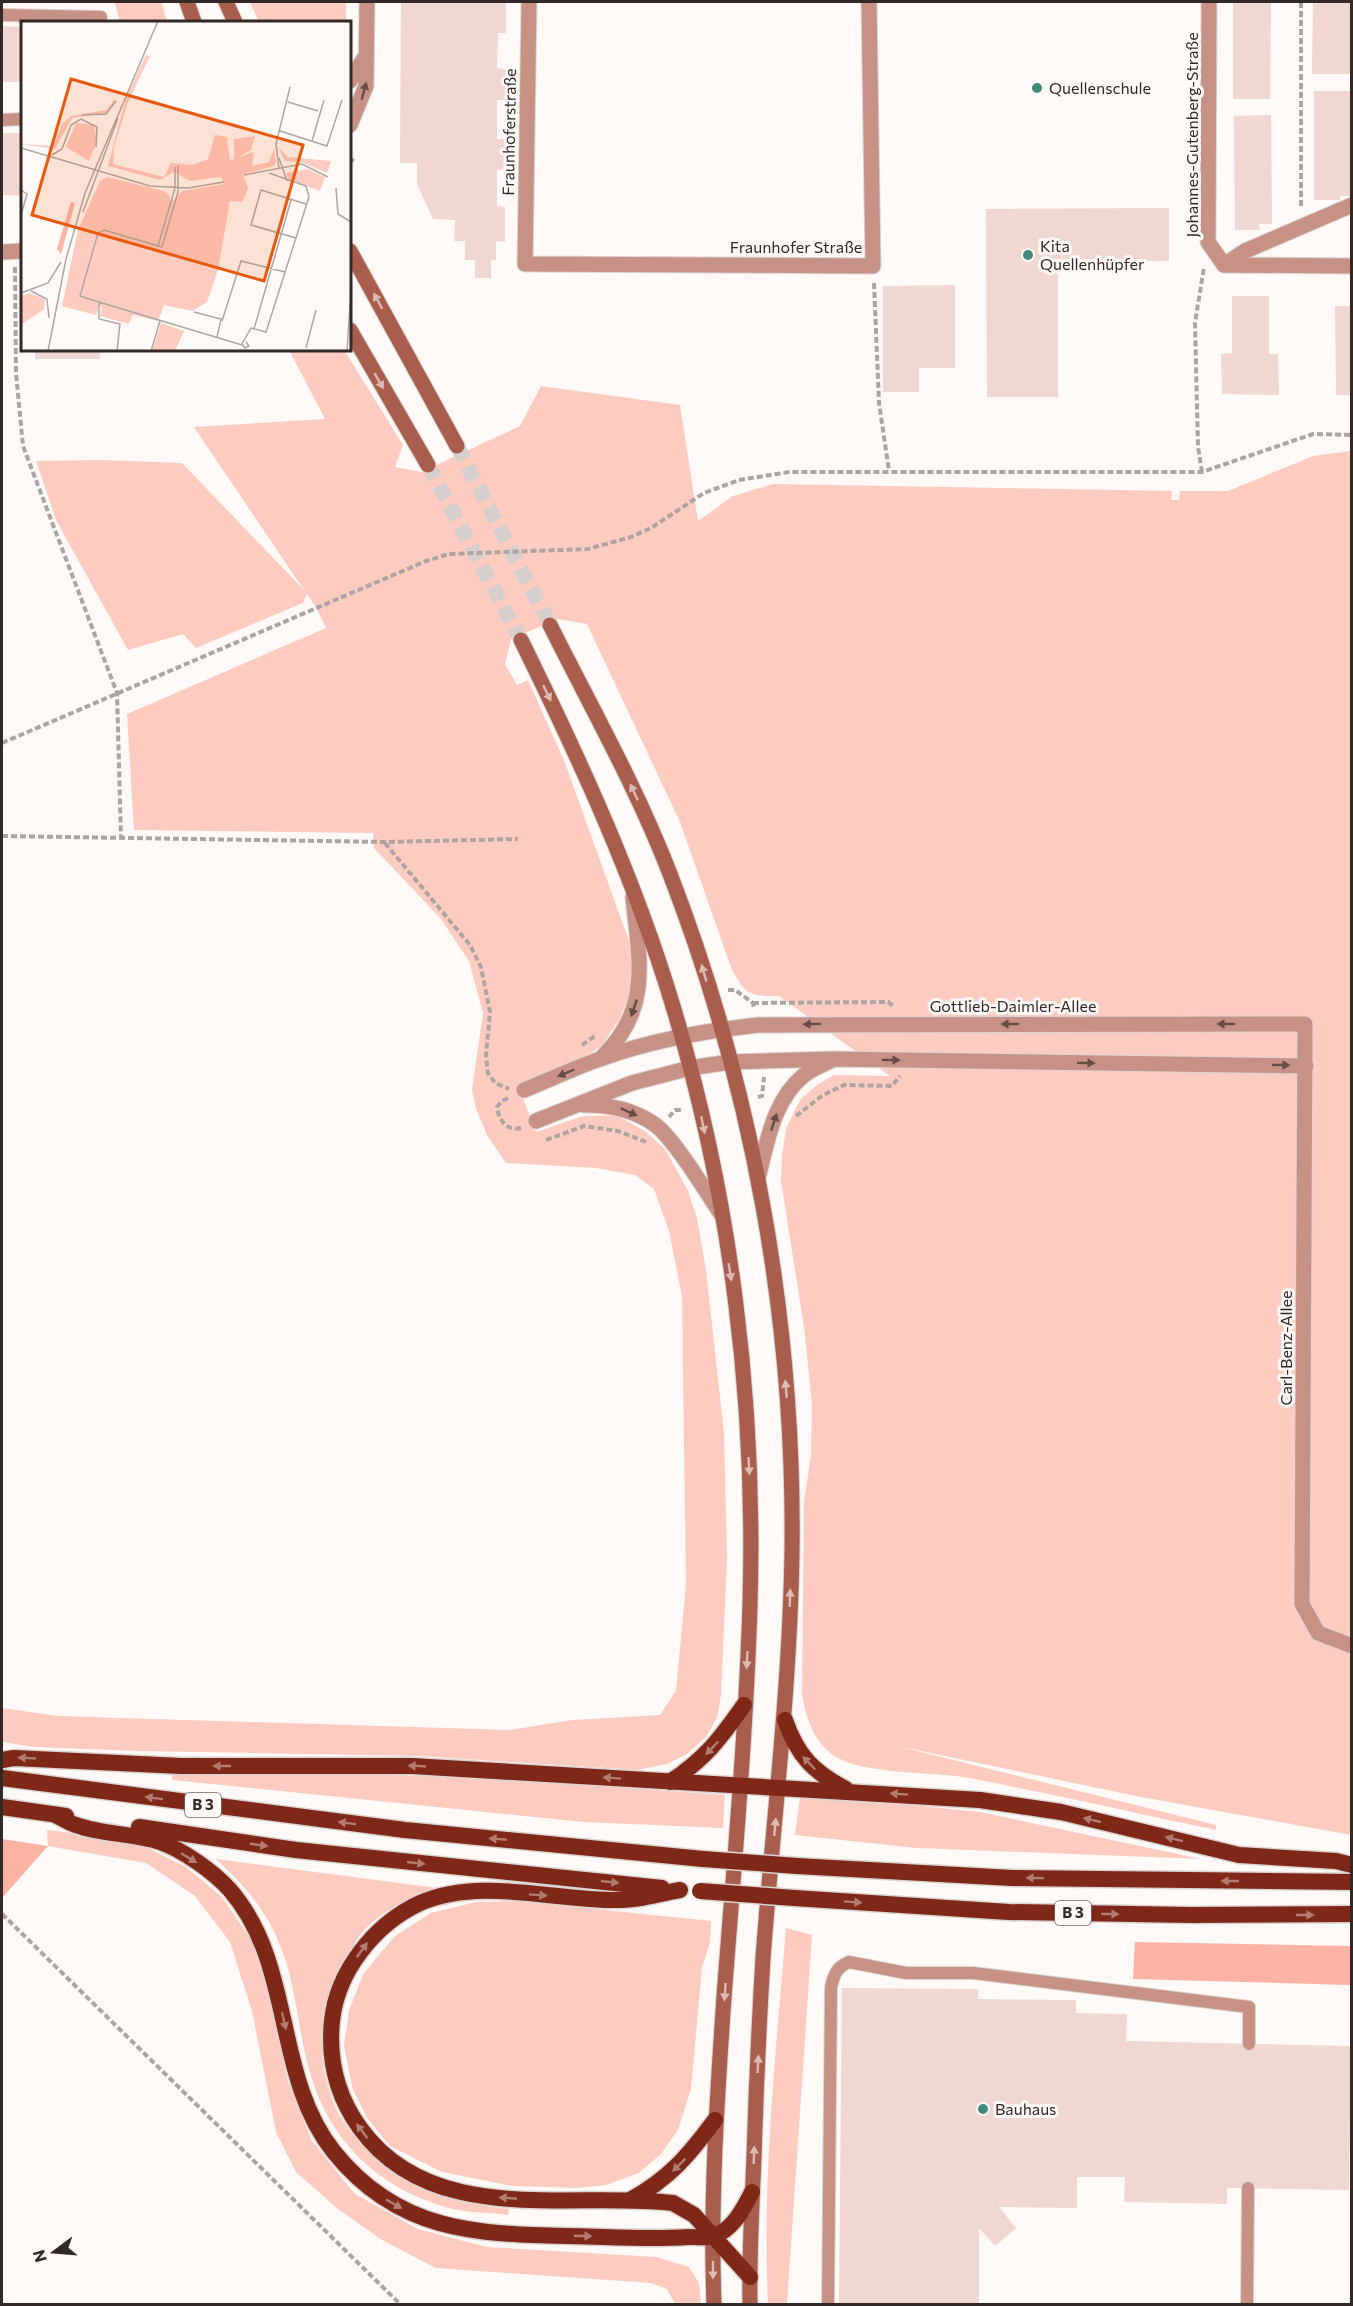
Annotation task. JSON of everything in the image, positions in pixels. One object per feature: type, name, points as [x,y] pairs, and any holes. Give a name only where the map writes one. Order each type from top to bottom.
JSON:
[{"type":"highway","points":[[670,1782],[693,1767],[718,1743],[744,1705]]},
{"type":"highway","points":[[785,1720],[791,1739],[807,1761],[830,1781],[850,1791]]},
{"type":"highway","points":[[2,1760],[14,1758],[182,1766],[412,1766],[980,1800],[1061,1812],[1239,1855],[1336,1861],[1352,1865]]},
{"type":"highway","name":"B 3","points":[[2,1778],[405,1830],[703,1859],[1012,1878],[1352,1882]]},
{"type":"highway","name":"B 3","points":[[2,1807],[296,1850],[680,1890],[1009,1912],[1191,1915],[1352,1914]]},
{"type":"highway","points":[[55,1815],[77,1826],[161,1842],[209,1871],[230,1890],[246,1911],[259,1934],[269,1962],[298,2079],[318,2128],[334,2152],[370,2189],[392,2205],[469,2231],[662,2239],[713,2236],[727,2228],[742,2211],[752,2192]]},
{"type":"highway","points":[[680,1890],[623,1900],[469,1890],[422,1902],[394,1918],[371,1938],[345,1978],[333,2012],[331,2048],[333,2066],[345,2104],[366,2136],[405,2170],[451,2189],[503,2198],[565,2202],[629,2200],[673,2203],[694,2215],[750,2277]]},
{"type":"highway","points":[[629,2200],[649,2190],[677,2167],[716,2120]]},
{"type":"main road","points":[[187,2],[194,21]]},
{"type":"main road","points":[[226,2],[235,21]]},
{"type":"main road","points":[[351,253],[457,446]]},
{"type":"main road","points":[[351,332],[428,465]]},
{"type":"main road","points":[[550,625],[635,792],[670,872],[695,942],[730,1062],[758,1179],[777,1298],[790,1448],[792,1550],[785,1720],[763,1960],[752,2192],[750,2304]]},
{"type":"main road","points":[[521,640],[603,814],[669,993],[690,1068],[721,1214],[736,1310],[744,1381],[749,1473],[750,1603],[740,1786],[716,2120],[714,2304]]},
{"type":"street","points":[[351,117],[360,103],[366,86],[367,2]]},
{"type":"street","name":"Fraunhoferstraße","points":[[525,264],[529,2]]},
{"type":"street","name":"Fraunhofer Straße","points":[[525,264],[873,266],[869,2]]},
{"type":"street","name":"Johannes-Gutenberg-Straße","points":[[1209,2],[1208,242],[1224,265]]},
{"type":"street","points":[[351,79],[367,55]]},
{"type":"street","points":[[1224,265],[1245,251],[1352,206]]},
{"type":"street","points":[[1224,265],[1352,266]]},
{"type":"street","points":[[600,1059],[626,1029],[637,1001],[640,965],[632,888]]},
{"type":"street","name":"Gottlieb-Daimler-Allee","points":[[524,1090],[600,1059],[682,1036],[721,1029],[776,1025],[1305,1024]]},
{"type":"street","name":"Carl-Benz-Allee","points":[[1305,1024],[1302,1604],[1318,1632],[1352,1646]]},
{"type":"street","points":[[536,1121],[633,1083],[690,1068],[730,1062],[833,1059],[1306,1066]]},
{"type":"street","points":[[758,1179],[779,1107],[784,1098],[803,1076],[833,1059]]},
{"type":"street","points":[[572,1106],[604,1104],[621,1108],[654,1123],[679,1153],[721,1214]]},
{"type":"lane","points":[[2,15],[101,17]]},
{"type":"lane","points":[[2,120],[21,119]]},
{"type":"lane","points":[[828,2304],[831,1987],[834,1974],[841,1966],[849,1962],[906,1973],[973,1973],[1249,2007],[1249,2044]]},
{"type":"lane","points":[[1247,2304],[1248,2188]]},
{"type":"path","points":[[1301,2],[1301,227]]},
{"type":"path","points":[[1202,472],[1198,447],[1195,323],[1208,242]]},
{"type":"path","points":[[13,252],[16,373],[23,446],[117,693],[121,837]]},
{"type":"path","points":[[873,266],[879,403],[888,471]]},
{"type":"path","points":[[2,743],[426,561],[449,554],[588,549],[631,537],[651,528],[704,493],[739,480],[789,472],[1202,472],[1313,434],[1352,435]]},
{"type":"path","points":[[2,836],[385,842],[518,839]]},
{"type":"path","points":[[385,842],[470,945],[481,967],[490,1012],[486,1056],[488,1073],[495,1083],[505,1089],[524,1090]]},
{"type":"path","points":[[580,1047],[597,1035]]},
{"type":"path","points":[[762,1096],[797,1116],[823,1095],[844,1085],[892,1086],[913,1060]]},
{"type":"path","points":[[524,1090],[502,1101],[497,1107],[498,1115],[504,1125],[512,1129],[519,1129],[536,1121]]},
{"type":"path","points":[[546,1140],[584,1126],[618,1131],[646,1142]]},
{"type":"path","points":[[2,1914],[400,2304]]},
{"type":"shaded area","points":[[115,2],[162,2],[167,21],[120,21]]},
{"type":"shaded area","points":[[250,2],[346,2],[346,21],[259,21]]},
{"type":"shaded area","points":[[290,351],[345,351],[403,445],[395,467],[421,472],[520,426],[541,386],[680,405],[698,521],[733,496],[773,484],[1172,491],[1171,500],[1179,500],[1180,491],[1228,491],[1313,456],[1351,451],[1351,1835],[1136,1796],[897,1746],[1216,1825],[1216,1830],[970,1778],[863,1767],[836,1757],[822,1745],[812,1729],[802,1694],[804,1502],[811,1455],[812,1403],[804,1327],[781,1181],[782,1156],[786,1129],[796,1108],[801,1099],[817,1085],[834,1075],[890,1076],[779,996],[755,995],[742,985],[732,970],[680,822],[587,624],[558,619],[511,639],[505,664],[517,685],[528,680],[565,763],[629,941],[634,984],[619,1020],[602,1045],[584,1058],[518,1085],[536,1132],[583,1116],[616,1115],[645,1131],[665,1149],[688,1191],[697,1218],[706,1270],[724,1433],[727,1559],[721,1695],[717,1718],[706,1737],[687,1754],[667,1764],[637,1770],[418,1756],[140,1751],[34,1747],[2,1742],[2,1708],[58,1716],[510,1730],[572,1720],[660,1715],[676,1691],[686,1585],[682,1296],[669,1231],[654,1189],[635,1175],[596,1168],[506,1163],[488,1137],[476,1109],[472,1090],[483,1013],[469,961],[441,919],[374,848],[373,833],[134,830],[127,714],[326,628],[307,594],[303,603],[196,648],[183,634],[128,650],[56,520],[36,461],[102,460],[182,463],[304,590],[194,427],[325,419]]},
{"type":"shaded area","points":[[172,1773],[395,1775],[505,1779],[725,1795],[723,1828],[584,1822],[172,1780]]},
{"type":"shaded area","points":[[800,1798],[862,1800],[980,1812],[1201,1859],[917,1848],[795,1835]]},
{"type":"shaded area","points":[[47,1830],[105,1837],[144,1846],[186,1867],[221,1896],[253,1942],[272,2007],[288,2082],[312,2141],[355,2194],[418,2229],[487,2247],[656,2257],[689,2267],[699,2283],[701,2304],[675,2304],[667,2289],[651,2283],[436,2268],[382,2240],[338,2209],[296,2172],[276,2132],[252,2011],[230,1942],[195,1896],[146,1863],[48,1846]]},
{"type":"shaded area","points":[[2,1839],[48,1846],[2,1898]]},
{"type":"shaded area","points":[[216,1859],[437,1888],[405,1901],[376,1919],[360,1935],[348,1955],[338,1973],[326,2009],[322,2046],[327,2085],[344,2123],[383,2165],[428,2191],[459,2201],[509,2209],[508,2215],[452,2209],[421,2198],[378,2174],[360,2159],[345,2141],[331,2122],[311,2076],[289,1971],[277,1938],[251,1896]]},
{"type":"shaded area","points":[[517,1901],[711,1921],[710,1943],[702,1967],[691,2089],[678,2130],[661,2154],[639,2173],[606,2185],[576,2188],[513,2186],[442,2172],[390,2146],[367,2118],[353,2090],[344,2046],[349,2010],[364,1973],[395,1936],[431,1913],[476,1902]]},
{"type":"shaded area","points":[[786,1928],[812,1935],[787,2304],[768,2304],[768,2163]]},
{"type":"shaded area","points":[[1135,1942],[1351,1946],[1351,1985],[1133,1979]]},
{"type":"building","points":[[401,2],[506,2],[506,33],[498,33],[497,68],[505,69],[505,100],[497,100],[497,139],[505,139],[505,170],[497,170],[497,206],[505,207],[505,242],[496,241],[496,260],[491,260],[491,278],[475,278],[475,260],[465,260],[465,241],[454,241],[455,220],[433,219],[417,184],[417,163],[400,163]]},
{"type":"building","points":[[1233,2],[1271,2],[1270,99],[1233,99]]},
{"type":"building","points":[[1313,2],[1351,2],[1350,74],[1312,74]]},
{"type":"building","points":[[2,26],[21,27],[21,82],[2,82]]},
{"type":"building","points":[[1314,91],[1352,91],[1352,196],[1340,196],[1340,200],[1314,200]]},
{"type":"building","points":[[1271,115],[1272,224],[1259,224],[1260,230],[1235,230],[1234,116]]},
{"type":"building","points":[[2,133],[21,133],[21,196],[2,195]]},
{"type":"building","points":[[1169,208],[1169,261],[1058,262],[1058,397],[987,397],[986,209]]},
{"type":"building","points":[[955,285],[955,368],[919,368],[919,392],[883,392],[883,286]]},
{"type":"building","points":[[1232,296],[1269,296],[1269,354],[1278,354],[1279,395],[1222,394],[1221,354],[1232,353]]},
{"type":"building","points":[[1335,306],[1352,306],[1352,395],[1336,395]]},
{"type":"building","points":[[35,351],[100,351],[100,359],[35,359]]},
{"type":"building","points":[[130,351],[233,351],[233,352]]},
{"type":"building","name":"Bauhaus","points":[[842,1988],[978,1989],[978,1999],[1076,2000],[1076,2013],[1127,2014],[1126,2041],[1351,2046],[1349,2190],[1227,2188],[1227,2204],[1124,2202],[1125,2177],[1077,2177],[1077,2208],[999,2207],[1016,2228],[995,2246],[979,2228],[979,2304],[839,2304]]},
{"type":"tunnel","points":[[457,446],[550,625]]},
{"type":"tunnel","points":[[428,465],[521,640]]},
{"type":"place","name":"Quellenschule","points":[[1037,88]]},
{"type":"place","name":"Kita Quellenhüpfer","points":[[1028,255]]},
{"type":"place","name":"Bauhaus","points":[[983,2109]]}]
